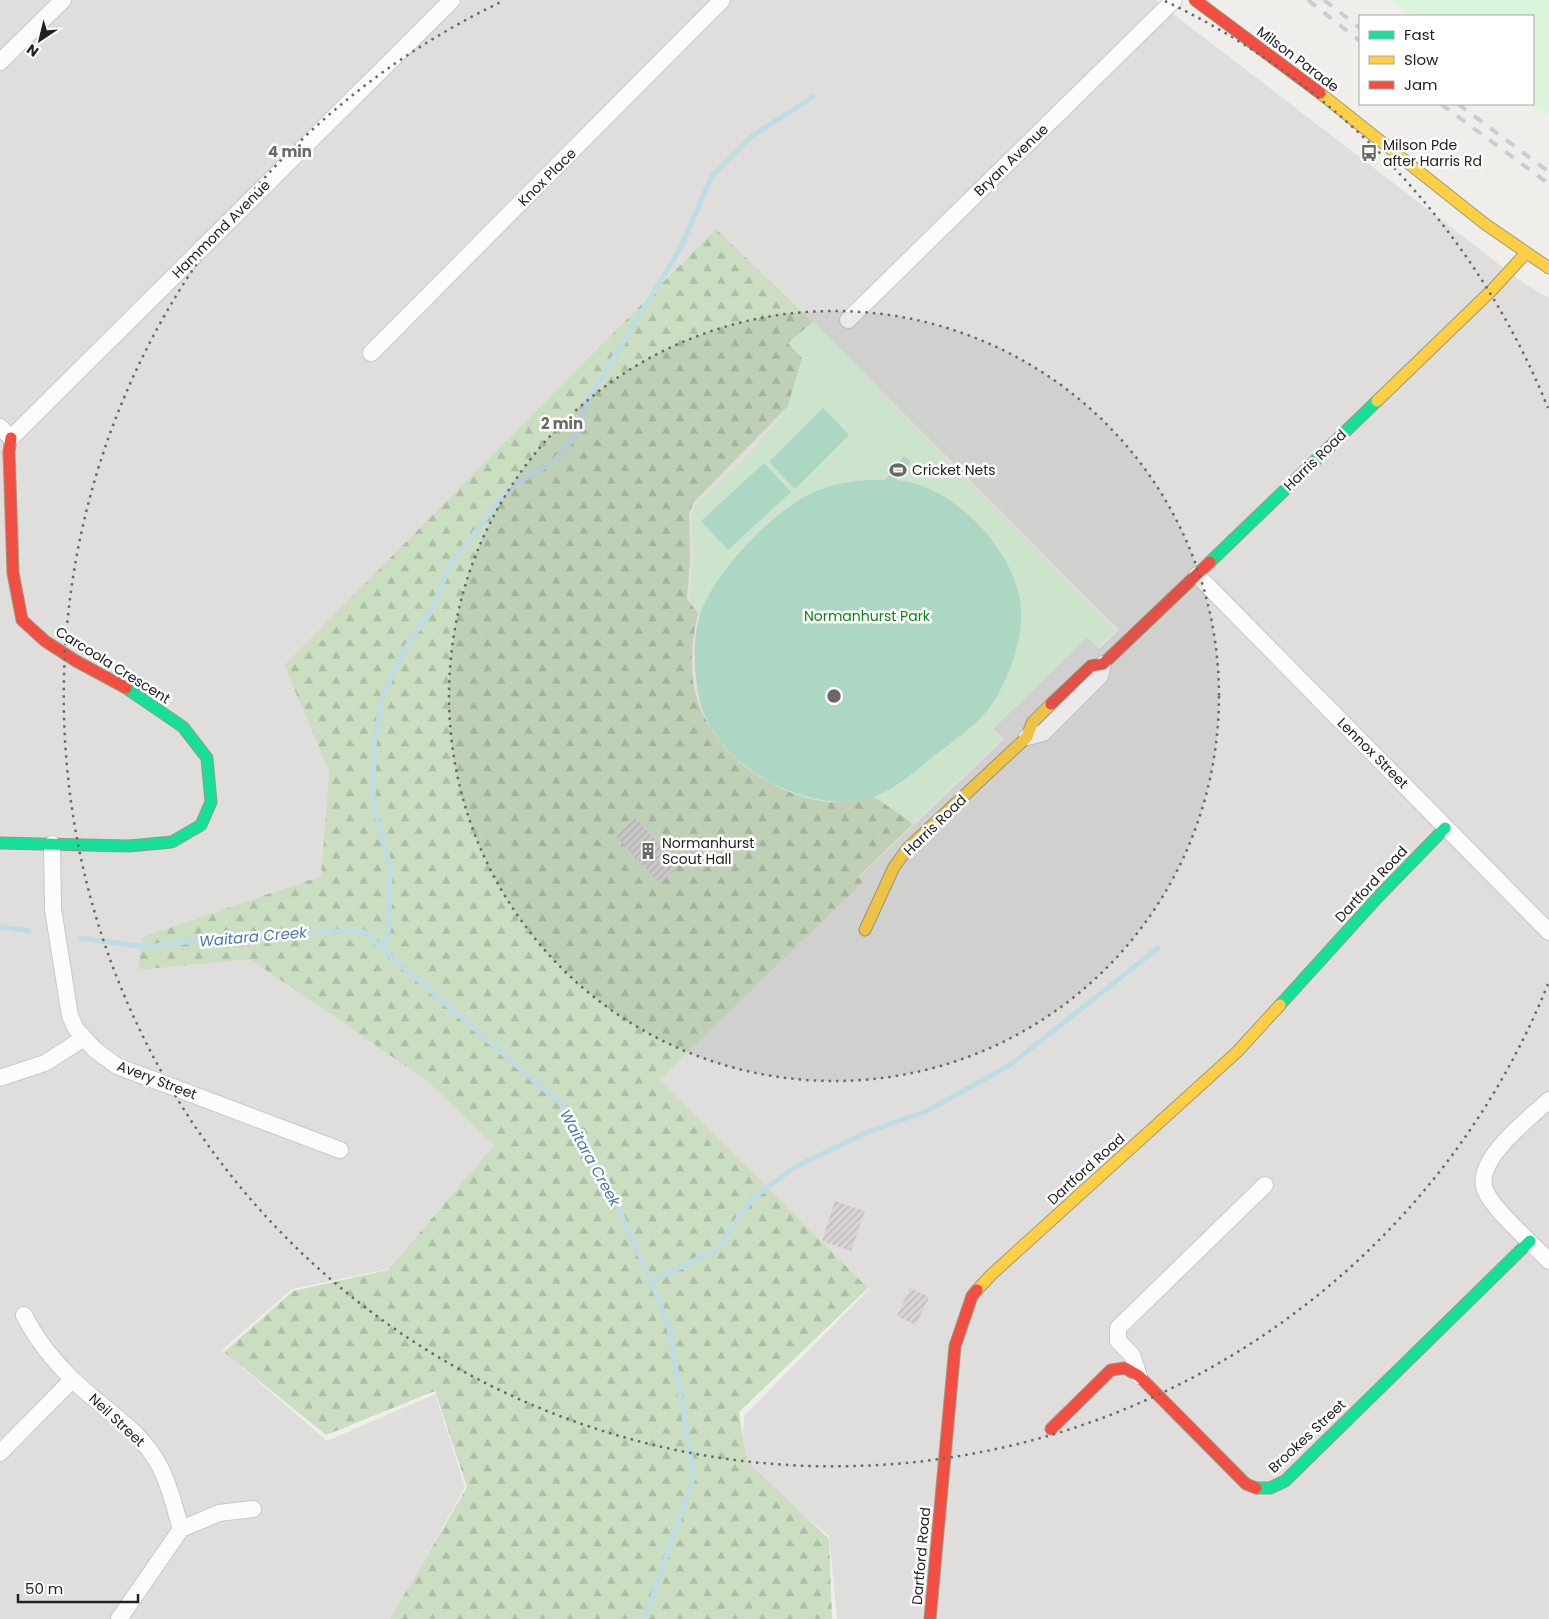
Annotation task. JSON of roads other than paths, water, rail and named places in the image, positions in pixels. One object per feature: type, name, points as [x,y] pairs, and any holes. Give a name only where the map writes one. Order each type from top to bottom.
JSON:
[{"type":"street","points":[[0,62],[63,0]]},
{"type":"street","name":"Hammond Avenue","points":[[5,432],[452,0]]},
{"type":"street","name":"Knox Place","points":[[371,353],[722,0]]},
{"type":"street","name":"Bryan Avenue","points":[[848,320],[1174,0]]},
{"type":"street","name":"Milson Parade","points":[[1195,0],[1526,254],[1549,268]]},
{"type":"street","name":"Harris Road","points":[[865,930],[894,867],[908,848],[1027,737],[1043,733],[1100,676],[1103,664],[1492,290],[1526,254]]},
{"type":"street","name":"Carcoola Crescent","points":[[0,843],[129,846],[172,842],[201,825],[211,802],[207,758],[182,727],[132,691],[76,661],[45,641],[22,620],[13,573],[9,452],[5,432]]},
{"type":"street","name":"Lennox Street","points":[[1197,575],[1549,932]]},
{"type":"street","name":"Dartford Road","points":[[930,1619],[955,1346],[972,1296],[992,1274],[1237,1052],[1378,897],[1446,828]]},
{"type":"street","name":"Avery Street","points":[[52,844],[53,909],[63,979],[70,1016],[84,1038],[107,1060],[117,1066],[340,1150]]},
{"type":"street","points":[[0,1078],[46,1063],[84,1038]]},
{"type":"street","points":[[1549,1100],[1496,1150],[1487,1166],[1484,1186],[1496,1208],[1549,1261]]},
{"type":"street","points":[[1139,1376],[1132,1356],[1118,1341],[1118,1328],[1265,1185]]},
{"type":"street","name":"Brookes Street","points":[[1051,1430],[1111,1370],[1125,1368],[1139,1376],[1246,1484],[1260,1490],[1272,1489],[1285,1481],[1530,1241]]},
{"type":"street","name":"Neil Street","points":[[24,1315],[36,1339],[72,1380],[111,1411],[142,1442],[160,1467],[181,1529]]},
{"type":"street","points":[[0,1453],[72,1380]]},
{"type":"street","points":[[119,1619],[181,1529],[219,1513],[253,1509]]},
{"type":"waterway","points":[[383,949],[389,928],[390,866],[373,802],[374,745],[382,698],[402,653],[430,611],[451,564],[508,489],[554,461],[578,433],[587,401],[679,251],[712,176],[752,136],[813,97]]},
{"type":"waterway","name":"Waitara Creek","points":[[0,927],[29,931]]},
{"type":"waterway","name":"Waitara Creek","points":[[81,938],[146,947],[270,932],[362,931],[561,1104],[608,1185],[651,1281],[669,1328],[694,1476],[645,1619]]},
{"type":"waterway","points":[[651,1281],[715,1251],[753,1198],[795,1167],[870,1131],[927,1111],[1010,1065],[1158,948]]},
{"type":"railway","points":[[1308,0],[1359,40]]},
{"type":"railway","points":[[1324,0],[1359,27]]},
{"type":"railway","points":[[1442,105],[1549,184]]},
{"type":"railway","points":[[1459,105],[1549,172]]},
{"type":"place","name":"Milson Pde after Harris Rd","points":[[1369,153]]},
{"type":"place","name":"Cricket Nets","points":[[898,470]]},
{"type":"place","name":"Normanhurst Scout Hall","points":[[648,851]]},
{"type":"park label","name":"Normanhurst Park","points":[[867,616]]}]
